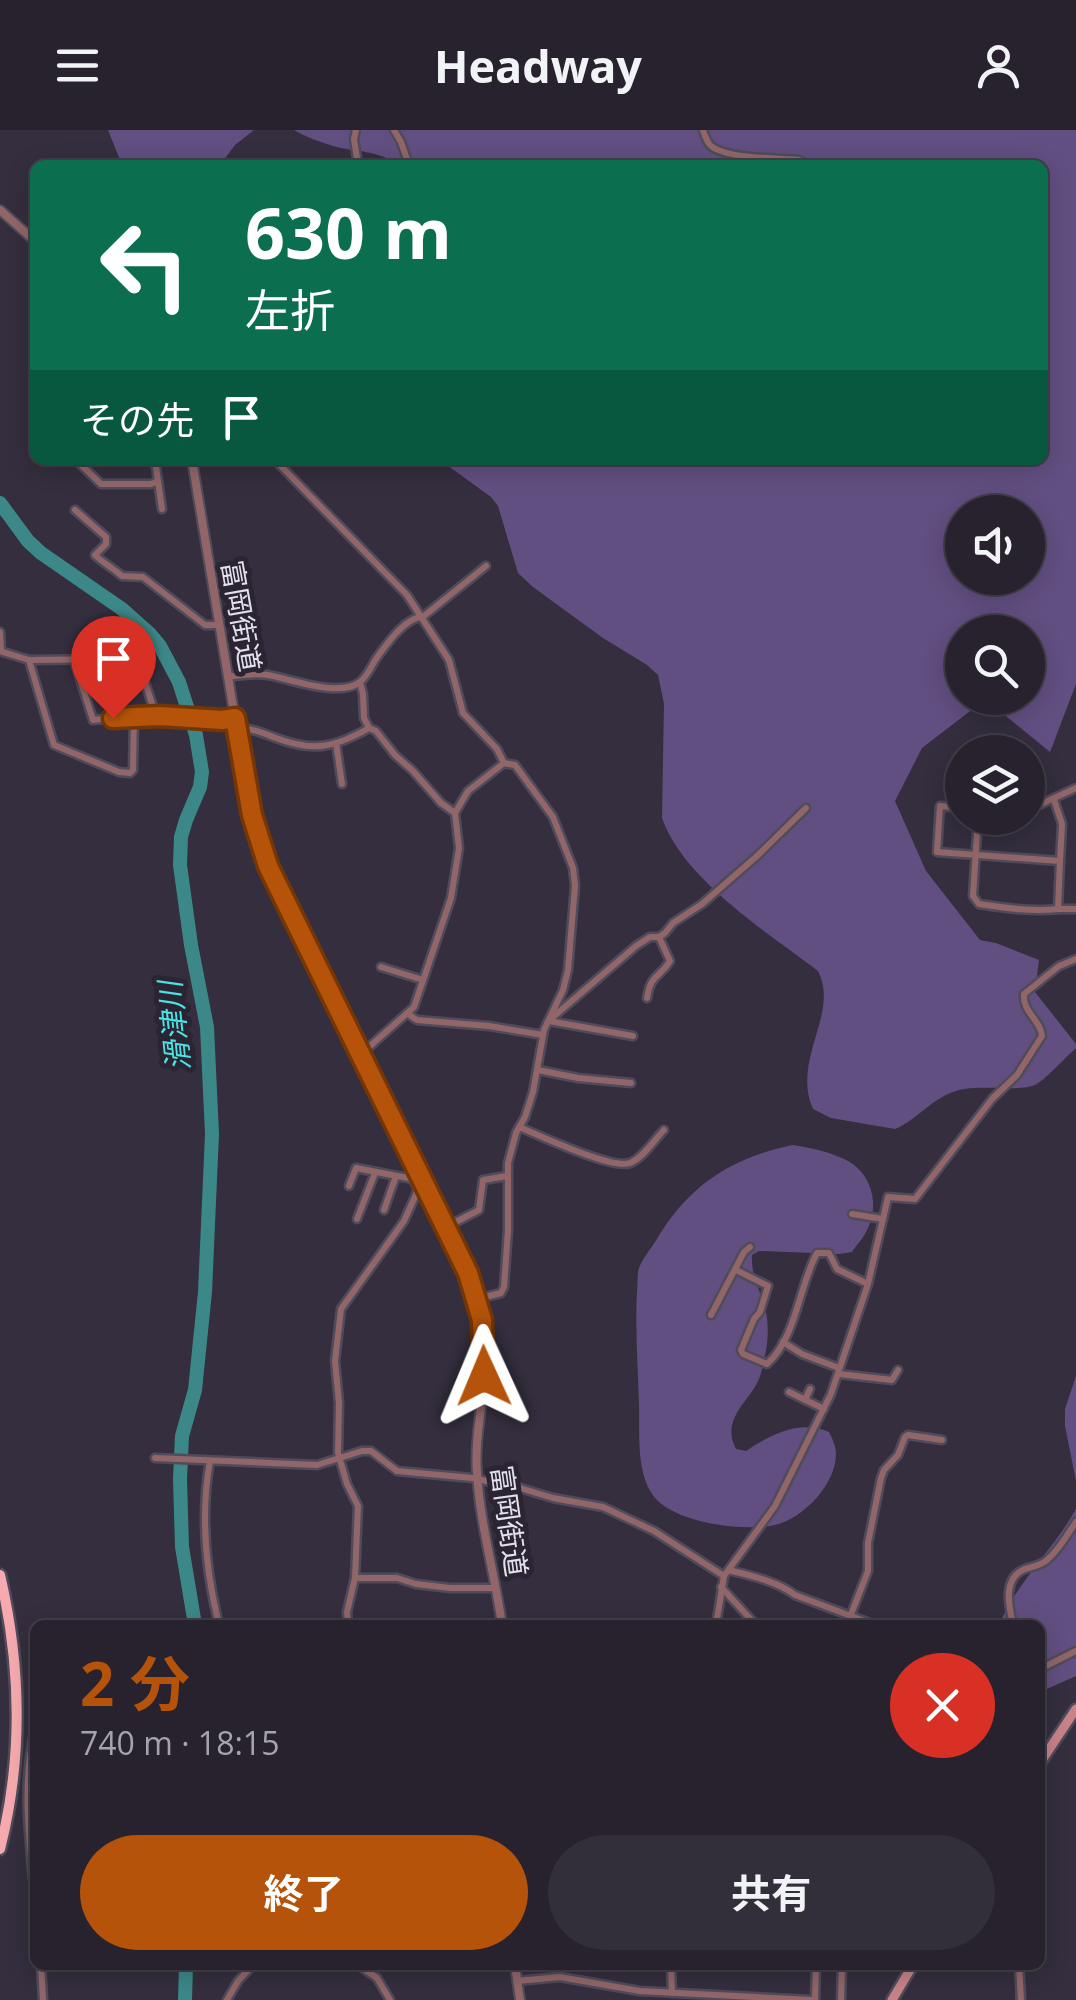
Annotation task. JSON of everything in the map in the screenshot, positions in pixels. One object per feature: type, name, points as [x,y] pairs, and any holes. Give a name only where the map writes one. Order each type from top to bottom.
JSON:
[{"type":"highway","points":[[0,1574],[16,1674],[17,1726],[14,1777],[0,1849]]},
{"type":"main road","points":[[1045,1755],[1076,1709]]},
{"type":"main road","points":[[892,2000],[910,1970]]},
{"type":"street","points":[[356,130],[357,160]]},
{"type":"street","points":[[394,130],[407,160]]},
{"type":"street","points":[[703,130],[712,146],[726,152],[799,160]]},
{"type":"street","points":[[1,211],[30,237]]},
{"type":"street","points":[[81,465],[101,484],[158,482]]},
{"type":"street","points":[[156,465],[162,509]]},
{"type":"street","name":"富岡街道","points":[[193,465],[252,815],[268,866],[420,1183],[446,1227],[477,1299],[485,1359],[477,1479],[501,1620]]},
{"type":"street","points":[[281,465],[407,595],[449,660],[464,713],[497,749],[504,763]]},
{"type":"street","points":[[75,510],[106,537],[106,544],[95,555],[97,558],[122,576],[144,578],[205,625],[219,625]]},
{"type":"street","points":[[228,677],[264,674],[317,688],[348,687],[360,682],[408,622],[424,616],[486,566]]},
{"type":"street","points":[[0,632],[0,651],[29,660],[129,662],[143,676],[158,716]]},
{"type":"street","points":[[29,660],[54,745],[130,773],[134,762],[134,716]]},
{"type":"street","points":[[74,660],[93,720],[158,716],[220,720],[297,746],[318,748],[369,728]]},
{"type":"street","points":[[360,682],[369,728],[455,813]]},
{"type":"street","points":[[336,743],[342,784]]},
{"type":"street","points":[[360,1055],[414,1007],[451,898],[458,857],[455,813],[468,792],[504,763],[515,765],[549,810],[575,878],[568,970],[544,1035],[529,1105],[508,1163],[504,1287],[501,1293],[477,1299]]},
{"type":"street","points":[[1045,803],[1076,788]]},
{"type":"street","points":[[1054,800],[1062,824],[1058,909]]},
{"type":"street","points":[[945,806],[940,806],[937,852],[1060,861]]},
{"type":"street","points":[[549,1021],[636,946],[665,933],[723,886],[806,808]]},
{"type":"street","points":[[977,835],[973,896],[979,904],[1013,910],[1076,909]]},
{"type":"street","points":[[646,998],[650,982],[670,961],[658,937]]},
{"type":"street","points":[[717,1620],[720,1586],[775,1506],[839,1371],[868,1284],[888,1196],[915,1199],[992,1099],[1017,1075],[1042,1036],[1040,1026],[1024,1005],[1024,994],[1059,966],[1076,959]]},
{"type":"street","points":[[381,967],[423,980]]},
{"type":"street","points":[[408,1014],[417,1020],[544,1035]]},
{"type":"street","points":[[549,1021],[633,1036]]},
{"type":"street","points":[[538,1070],[631,1082]]},
{"type":"street","points":[[519,1127],[568,1148],[625,1164],[664,1130]]},
{"type":"street","points":[[348,1620],[358,1506],[346,1484],[337,1438],[339,1403],[334,1362],[341,1309],[404,1221],[420,1183],[356,1168],[349,1186]]},
{"type":"street","points":[[357,1219],[376,1173]]},
{"type":"street","points":[[384,1210],[396,1176]]},
{"type":"street","points":[[446,1227],[479,1210],[484,1180],[507,1176]]},
{"type":"street","points":[[852,1214],[883,1219]]},
{"type":"street","points":[[710,1315],[750,1247]]},
{"type":"street","points":[[736,1270],[768,1286],[741,1350],[767,1364],[783,1342],[817,1253],[829,1253],[837,1269],[868,1284]]},
{"type":"street","points":[[783,1342],[839,1371],[892,1380],[898,1370]]},
{"type":"street","points":[[805,1400],[810,1389]]},
{"type":"street","points":[[789,1392],[824,1408]]},
{"type":"street","points":[[850,1617],[868,1570],[868,1543],[884,1470],[898,1455],[908,1434],[942,1440]]},
{"type":"street","points":[[156,1458],[317,1465],[371,1451],[397,1471],[477,1479],[607,1508],[727,1573],[772,1583],[859,1620]]},
{"type":"street","points":[[208,1461],[204,1520],[217,1620]]},
{"type":"street","points":[[1012,1620],[1009,1597],[1013,1577],[1044,1562],[1076,1522]]},
{"type":"street","points":[[354,1578],[397,1578],[450,1588],[496,1588]]},
{"type":"street","points":[[720,1586],[751,1620]]},
{"type":"street","points":[[1045,1667],[1076,1651]]},
{"type":"street","points":[[30,1750],[26,1805],[30,1847]]},
{"type":"street","points":[[0,1774],[14,1777]]},
{"type":"street","points":[[41,1970],[44,2000]]},
{"type":"street","points":[[227,2000],[249,1970]]},
{"type":"street","points":[[365,1970],[376,1978],[390,2000]]},
{"type":"street","points":[[516,1970],[520,2000]]},
{"type":"street","points":[[671,1970],[672,1993]]},
{"type":"street","points":[[517,1981],[560,1977],[640,1991],[813,2000],[816,1970]]},
{"type":"street","points":[[840,2000],[842,1970]]},
{"type":"street","points":[[1019,1970],[1020,2000]]},
{"type":"shaded area","points":[[108,130],[254,130],[224,160],[120,160]]},
{"type":"shaded area","points":[[294,130],[1076,130],[1076,684],[1050,752],[1045,748],[1045,735],[1029,735],[1006,715],[1045,715],[1045,615],[945,615],[945,715],[965,715],[922,748],[895,801],[926,871],[980,940],[1039,960],[1035,992],[1076,1048],[1039,1083],[1019,1088],[956,1091],[895,1129],[831,1118],[813,1109],[808,1073],[823,1003],[818,971],[729,903],[673,841],[662,818],[664,704],[658,675],[518,573],[498,506],[447,465],[1048,465],[1048,160],[389,160],[333,146]]},
{"type":"shaded area","points":[[793,1145],[828,1153],[857,1167],[872,1192],[873,1212],[865,1235],[852,1252],[759,1251],[752,1255],[753,1273],[766,1314],[767,1342],[760,1376],[734,1419],[732,1438],[736,1449],[746,1451],[786,1431],[818,1428],[829,1432],[836,1451],[835,1465],[816,1498],[786,1521],[762,1527],[714,1524],[668,1509],[645,1481],[639,1442],[639,1268],[668,1222],[713,1177],[749,1158]]},
{"type":"shaded area","points":[[1076,1376],[1076,1481],[1065,1409]]},
{"type":"shaded area","points":[[1076,1509],[1076,1676],[1045,1690],[1045,1620],[1002,1620],[1015,1594]]},
{"type":"waterway","name":"滑津川","points":[[0,503],[41,553],[122,609],[150,634],[179,682],[196,735],[202,772],[181,837],[180,865],[207,1027],[212,1134],[205,1292],[195,1390],[182,1436],[180,1479],[182,1547],[194,1620]]},
{"type":"waterway","points":[[1048,1761],[1067,1730]]},
{"type":"waterway","name":"滑津川","points":[[185,2000],[186,1970]]},
{"type":"waterway","points":[[1016,1970],[1017,2000]]},
{"type":"route","points":[[113,718],[235,718],[252,815],[268,866],[468,1273],[482,1320],[484,1376]]}]
